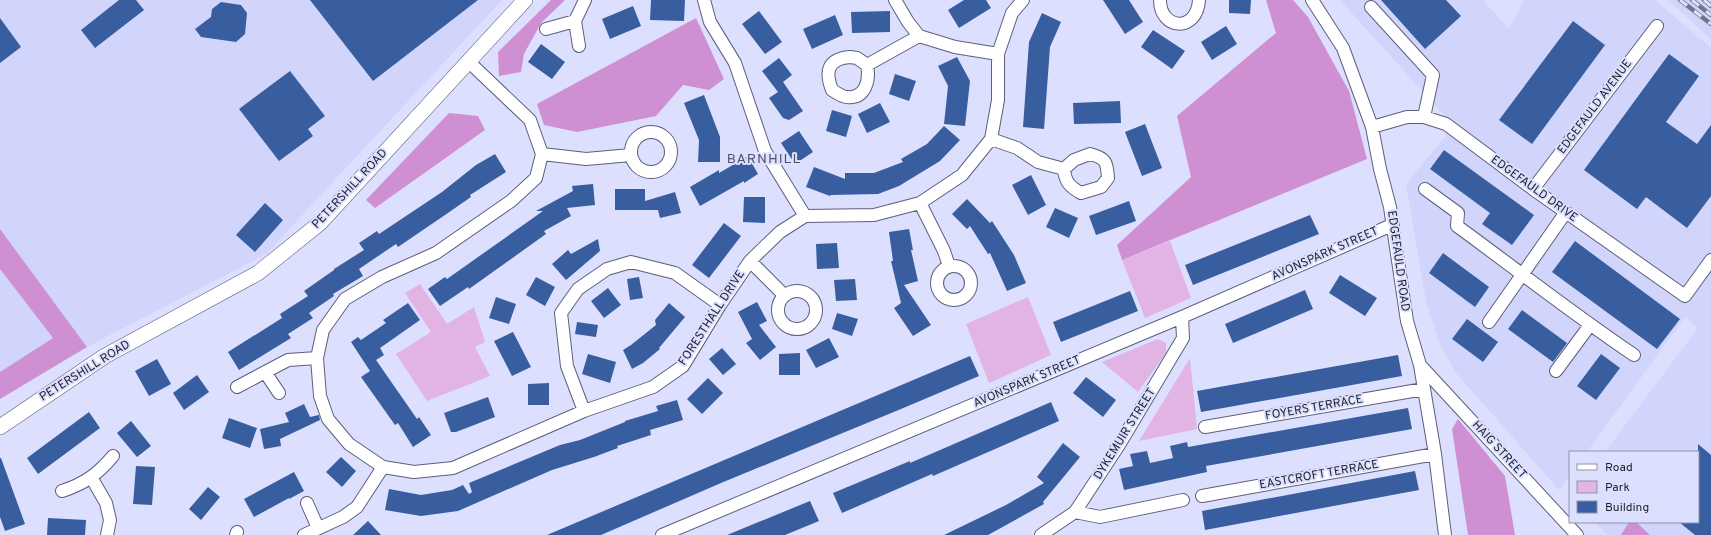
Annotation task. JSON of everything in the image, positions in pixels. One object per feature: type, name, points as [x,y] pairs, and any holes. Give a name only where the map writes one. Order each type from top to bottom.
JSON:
[{"type":"street","name":"PETERSHILL ROAD","points":[[0,427],[105,356],[258,273],[320,223],[525,0]]},
{"type":"street","points":[[579,46],[575,21],[585,0]]},
{"type":"street","points":[[704,0],[710,22],[735,63],[765,151],[805,216],[874,215],[920,203],[962,175],[991,139],[998,100],[998,54],[1012,13],[1023,0]]},
{"type":"street","points":[[896,0],[908,22],[919,36],[955,47],[998,54]]},
{"type":"street","points":[[1160,0],[1160,9],[1166,18],[1174,23],[1183,23],[1194,17],[1198,10],[1199,0]]},
{"type":"street","name":"EDGEFAULD ROAD","points":[[1312,0],[1343,48],[1372,127],[1380,169],[1390,207],[1407,321],[1420,365],[1435,454],[1446,535]]},
{"type":"street","points":[[1371,7],[1433,75],[1424,117]]},
{"type":"street","points":[[546,29],[575,21]]},
{"type":"street","name":"EDGEFAULD AVENUE","points":[[1533,189],[1657,26]]},
{"type":"street","points":[[867,65],[919,36]]},
{"type":"street","points":[[468,61],[530,120],[542,154],[586,159],[631,155]]},
{"type":"street","name":"EDGEFAULD DRIVE","points":[[1372,127],[1407,117],[1424,117],[1446,124],[1533,189],[1685,296],[1711,260]]},
{"type":"street","points":[[991,139],[1017,148],[1038,162],[1064,169]]},
{"type":"street","name":"FORESTHALL DRIVE","points":[[542,154],[536,178],[511,201],[436,253],[382,277],[345,299],[323,330],[317,358],[320,396],[328,419],[349,444],[383,467],[414,472],[453,468],[584,411],[652,387],[683,366],[720,305],[750,261],[780,232],[805,216]]},
{"type":"street","points":[[1425,190],[1458,213],[1457,226],[1590,325],[1634,355]]},
{"type":"street","points":[[920,203],[944,251],[949,266]]},
{"type":"street","points":[[1489,322],[1566,212]]},
{"type":"street","name":"AVONSPARK STREET","points":[[662,535],[1182,317],[1392,225]]},
{"type":"street","points":[[750,261],[784,295]]},
{"type":"street","points":[[584,411],[566,366],[561,313],[578,289],[607,270],[631,262],[675,273],[720,305]]},
{"type":"street","name":"DYKEMUIR STREET","points":[[1041,535],[1075,512],[1119,445],[1183,338],[1182,317]]},
{"type":"street","points":[[1556,371],[1590,325]]},
{"type":"street","points":[[237,387],[288,360],[317,358]]},
{"type":"street","name":"HAIG STREET","points":[[1420,365],[1577,535]]},
{"type":"street","points":[[265,372],[280,393]]},
{"type":"street","name":"FOYERS TERRACE","points":[[1205,427],[1424,389]]},
{"type":"street","name":"EASTCROFT TERRACE","points":[[1202,496],[1435,454]]},
{"type":"street","points":[[62,491],[79,486],[102,470],[113,456]]},
{"type":"street","points":[[304,535],[343,517],[357,507],[383,467]]},
{"type":"street","points":[[91,477],[106,504],[110,520],[107,535]]},
{"type":"street","points":[[1075,512],[1100,517],[1183,500]]},
{"type":"street","points":[[307,503],[318,528]]},
{"type":"shaded area","points":[[0,0],[502,0],[266,254],[87,347],[0,229]]},
{"type":"shaded area","points":[[551,0],[565,0],[541,23],[524,54],[521,72],[499,76],[498,52]]},
{"type":"shaded area","points":[[1266,0],[1293,0],[1308,17],[1349,91],[1367,159],[1122,260],[1117,245],[1191,177],[1177,116],[1276,33]]},
{"type":"shaded area","points":[[1340,0],[1483,0],[1509,29],[1524,0],[1655,0],[1711,48],[1711,535],[1608,535],[1595,523],[1699,523],[1699,451],[1606,451],[1698,328],[1685,317],[1588,451],[1569,451],[1569,476],[1559,490],[1456,373],[1439,342],[1426,301],[1406,184],[1454,126]]},
{"type":"shaded area","points":[[1667,0],[1711,0],[1711,40],[1685,15]]},
{"type":"shaded area","points":[[696,18],[724,79],[709,90],[683,85],[656,116],[577,132],[544,125],[537,104]]},
{"type":"shaded area","points":[[449,113],[478,116],[485,130],[375,208],[366,200]]},
{"type":"shaded area","points":[[0,229],[87,347],[0,399],[0,372],[53,338],[0,269]]},
{"type":"shaded area","points":[[0,269],[53,338],[0,372]]},
{"type":"shaded area","points":[[1458,419],[1505,476],[1515,535],[1468,535],[1452,429]]},
{"type":"shaded area","points":[[1628,523],[1637,523],[1650,535],[1621,535]]},
{"type":"green space","points":[[1170,241],[1191,298],[1145,318],[1122,260]]},
{"type":"green space","points":[[420,284],[447,324],[474,307],[485,342],[475,347],[490,376],[427,401],[396,354],[431,332],[405,293]]},
{"type":"green space","points":[[1028,297],[1051,355],[989,383],[966,324]]},
{"type":"green space","points":[[1158,339],[1166,343],[1166,353],[1138,392],[1102,362]]},
{"type":"green space","points":[[1190,358],[1197,429],[1139,441]]},
{"type":"building","points":[[119,0],[136,0],[144,10],[95,48],[81,30]]},
{"type":"building","points":[[310,0],[478,0],[373,81]]},
{"type":"building","points":[[651,0],[685,0],[684,21],[650,20]]},
{"type":"building","points":[[964,0],[986,0],[991,8],[959,28],[948,10]]},
{"type":"building","points":[[1103,0],[1129,0],[1143,22],[1125,34]]},
{"type":"building","points":[[1229,0],[1251,0],[1250,14],[1229,13]]},
{"type":"building","points":[[1381,0],[1446,0],[1461,16],[1425,49]]},
{"type":"building","points":[[221,2],[241,5],[247,13],[245,34],[236,42],[201,37],[195,29],[211,17],[212,9]]},
{"type":"building","points":[[633,6],[641,26],[610,39],[602,19]]},
{"type":"building","points":[[759,11],[782,42],[765,54],[742,24]]},
{"type":"building","points":[[890,11],[890,32],[852,33],[851,12]]},
{"type":"building","points":[[1042,13],[1061,22],[1050,47],[1044,129],[1023,127],[1029,42]]},
{"type":"building","points":[[835,15],[843,35],[812,49],[803,29]]},
{"type":"building","points":[[0,18],[21,47],[0,63]]},
{"type":"building","points":[[1573,21],[1605,45],[1532,144],[1499,120]]},
{"type":"building","points":[[1226,26],[1237,44],[1212,60],[1201,42]]},
{"type":"building","points":[[1153,30],[1185,51],[1172,69],[1141,47]]},
{"type":"building","points":[[541,44],[565,62],[552,79],[528,62]]},
{"type":"building","points":[[1669,54],[1699,76],[1666,122],[1697,144],[1711,125],[1711,196],[1687,228],[1646,197],[1637,209],[1584,170]]},
{"type":"building","points":[[957,57],[970,81],[965,126],[944,124],[948,86],[938,66]]},
{"type":"building","points":[[779,58],[792,75],[783,82],[803,111],[789,120],[783,118],[769,98],[778,92],[762,71]]},
{"type":"building","points":[[290,71],[325,116],[308,129],[313,136],[279,161],[239,109]]},
{"type":"building","points":[[895,74],[916,81],[909,101],[889,94]]},
{"type":"building","points":[[704,95],[720,137],[720,162],[698,162],[699,140],[684,103]]},
{"type":"building","points":[[1120,101],[1121,123],[1074,124],[1073,103]]},
{"type":"building","points":[[880,103],[890,122],[867,133],[858,114]]},
{"type":"building","points":[[832,110],[852,116],[846,137],[826,131]]},
{"type":"building","points":[[1145,124],[1162,168],[1142,176],[1125,132]]},
{"type":"building","points":[[944,126],[960,140],[940,161],[899,186],[878,194],[830,196],[806,187],[814,167],[845,179],[845,173],[874,173],[903,162],[901,159],[927,144]]},
{"type":"building","points":[[799,131],[813,152],[795,164],[781,143]]},
{"type":"building","points":[[1444,150],[1534,215],[1512,245],[1482,224],[1490,213],[1430,169]]},
{"type":"building","points":[[495,154],[506,172],[470,195],[471,197],[398,247],[396,244],[359,269],[363,276],[333,294],[334,296],[309,313],[313,318],[288,334],[291,338],[239,370],[228,352],[282,318],[280,314],[308,296],[304,291],[334,269],[364,250],[359,243],[377,231],[379,234],[442,192],[476,165]]},
{"type":"building","points":[[748,156],[758,174],[700,206],[690,187],[719,170],[719,173]]},
{"type":"building","points":[[1031,175],[1046,205],[1028,215],[1012,185]]},
{"type":"building","points":[[593,184],[595,205],[567,208],[571,216],[544,231],[546,234],[469,289],[468,287],[440,306],[428,289],[445,277],[447,279],[543,211],[536,211],[573,191],[572,186]]},
{"type":"building","points":[[615,189],[645,189],[645,201],[675,192],[681,213],[660,218],[658,210],[615,210]]},
{"type":"building","points":[[744,197],[765,197],[765,223],[743,222]]},
{"type":"building","points":[[967,199],[990,223],[992,221],[1014,255],[1026,283],[1007,291],[990,253],[988,254],[970,226],[967,229],[952,214]]},
{"type":"building","points":[[1129,201],[1136,221],[1096,235],[1089,216]]},
{"type":"building","points":[[265,203],[283,220],[255,252],[236,235]]},
{"type":"building","points":[[1055,208],[1078,218],[1069,238],[1046,227]]},
{"type":"building","points":[[1310,215],[1319,234],[1193,285],[1185,265]]},
{"type":"building","points":[[724,223],[741,236],[709,278],[692,265]]},
{"type":"building","points":[[909,229],[913,250],[911,250],[918,281],[904,285],[931,325],[913,336],[894,308],[901,303],[891,261],[893,261],[889,232]]},
{"type":"building","points":[[598,239],[600,251],[566,280],[552,264],[568,250],[571,254]]},
{"type":"building","points":[[1575,241],[1680,319],[1657,349],[1552,272]]},
{"type":"building","points":[[837,243],[839,268],[817,269],[816,244]]},
{"type":"building","points":[[1443,253],[1489,287],[1475,307],[1429,273]]},
{"type":"building","points":[[1340,275],[1377,298],[1365,316],[1329,293]]},
{"type":"building","points":[[536,277],[555,287],[545,306],[526,295]]},
{"type":"building","points":[[639,277],[643,298],[630,300],[627,279]]},
{"type":"building","points":[[855,279],[857,300],[836,301],[834,280]]},
{"type":"building","points":[[608,288],[621,305],[604,318],[591,301]]},
{"type":"building","points":[[1305,290],[1313,309],[1233,343],[1225,324]]},
{"type":"building","points":[[1130,291],[1138,311],[1061,342],[1053,322]]},
{"type":"building","points":[[496,297],[516,304],[509,324],[489,318]]},
{"type":"building","points":[[757,302],[767,321],[759,325],[776,347],[760,360],[746,343],[752,339],[738,312]]},
{"type":"building","points":[[408,303],[420,320],[380,348],[384,355],[376,360],[417,419],[419,417],[431,435],[413,447],[398,423],[395,425],[361,377],[370,371],[351,342],[358,337],[361,340],[386,323],[383,320]]},
{"type":"building","points":[[669,303],[685,317],[659,348],[660,349],[643,363],[632,369],[623,350],[656,325],[655,320]]},
{"type":"building","points":[[1522,310],[1567,343],[1553,362],[1508,329]]},
{"type":"building","points":[[837,313],[858,319],[852,336],[832,329]]},
{"type":"building","points":[[1467,319],[1498,342],[1483,362],[1452,339]]},
{"type":"building","points":[[577,322],[598,325],[596,337],[575,334]]},
{"type":"building","points":[[513,332],[531,367],[512,376],[494,341]]},
{"type":"building","points":[[829,338],[839,357],[816,368],[806,350]]},
{"type":"building","points":[[722,348],[736,364],[723,375],[709,359]]},
{"type":"building","points":[[800,353],[800,375],[779,375],[779,354]]},
{"type":"building","points":[[588,354],[616,362],[610,383],[582,374]]},
{"type":"building","points":[[1601,354],[1620,368],[1596,400],[1577,386]]},
{"type":"building","points":[[1398,355],[1402,376],[1201,412],[1197,391]]},
{"type":"building","points":[[970,356],[979,376],[721,483],[601,535],[547,535]]},
{"type":"building","points":[[157,359],[171,384],[149,396],[135,371]]},
{"type":"building","points":[[197,375],[209,392],[184,410],[173,393]]},
{"type":"building","points":[[1086,377],[1116,400],[1103,417],[1073,393]]},
{"type":"building","points":[[708,378],[723,393],[702,414],[687,399]]},
{"type":"building","points":[[549,383],[549,405],[528,405],[528,384]]},
{"type":"building","points":[[488,397],[495,417],[456,432],[451,432],[444,413]]},
{"type":"building","points":[[677,400],[683,420],[650,430],[651,435],[617,446],[618,448],[594,457],[552,470],[458,511],[421,516],[385,510],[389,489],[421,495],[452,490],[463,485],[469,494],[472,492],[469,483],[560,445],[580,440],[625,421],[658,411],[656,406]]},
{"type":"building","points":[[1051,402],[1059,421],[933,476],[932,474],[842,513],[833,493],[910,461],[910,463]]},
{"type":"building","points":[[304,404],[310,417],[319,415],[320,420],[280,439],[281,446],[264,449],[260,429],[289,422],[285,413]]},
{"type":"building","points":[[1408,408],[1412,429],[1206,466],[1207,472],[1124,490],[1119,469],[1133,466],[1130,454],[1147,451],[1150,463],[1173,458],[1170,446],[1187,442],[1188,447]]},
{"type":"building","points":[[89,412],[100,428],[38,474],[27,458]]},
{"type":"building","points":[[229,418],[257,428],[250,448],[222,438]]},
{"type":"building","points":[[131,421],[151,446],[137,457],[117,433]]},
{"type":"building","points":[[1063,443],[1080,457],[1043,502],[1044,504],[988,535],[944,535],[1006,505],[1044,483],[1037,477]]},
{"type":"building","points":[[1698,444],[1711,455],[1711,535],[1695,535],[1680,523],[1699,523]]},
{"type":"building","points":[[341,457],[356,471],[342,487],[326,472]]},
{"type":"building","points":[[0,458],[25,524],[5,531],[0,517]]},
{"type":"building","points":[[136,466],[155,467],[152,505],[133,504]]},
{"type":"building","points":[[1415,471],[1419,490],[1205,530],[1202,511]]},
{"type":"building","points":[[294,472],[304,491],[254,517],[244,499]]},
{"type":"building","points":[[208,487],[220,497],[201,520],[189,509]]},
{"type":"building","points":[[810,501],[819,521],[785,535],[727,535]]},
{"type":"building","points":[[48,518],[86,520],[85,535],[47,535]]},
{"type":"building","points":[[368,521],[381,535],[353,535]]},
{"type":"railway","points":[[1680,0],[1711,24]]},
{"type":"railway","points":[[1692,0],[1711,15]]},
{"type":"railway","points":[[1704,0],[1711,6]]},
{"type":"district","name":"BARNHILL","points":[[764,159]]}]
